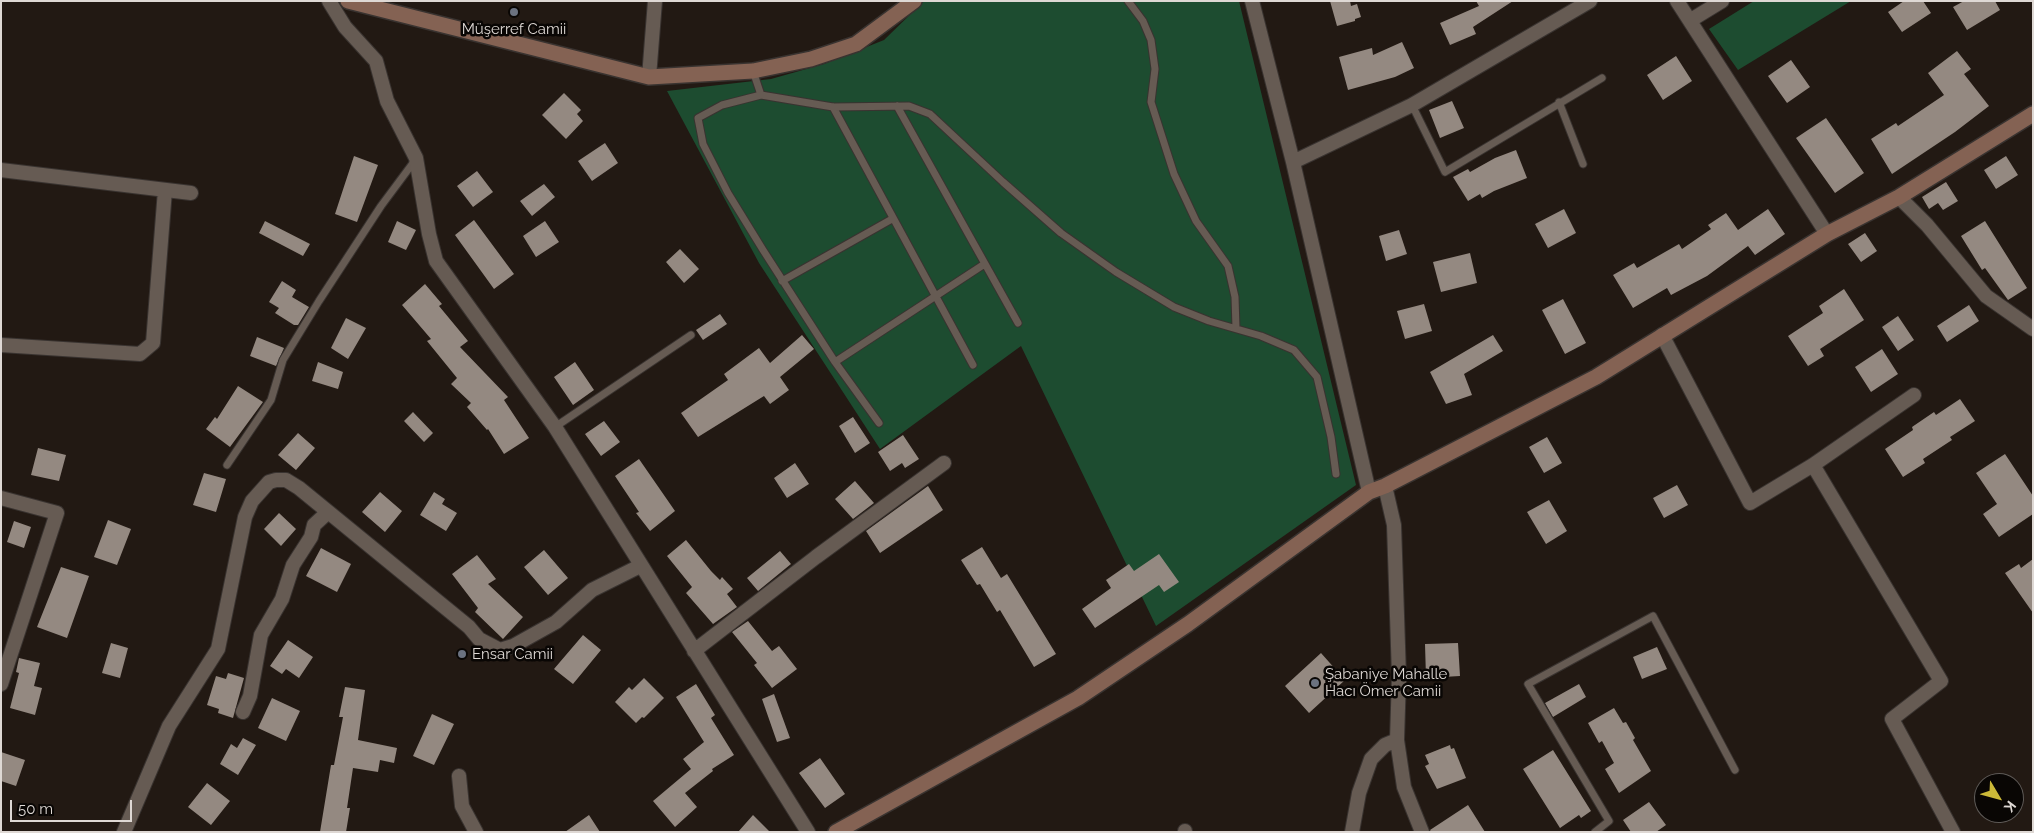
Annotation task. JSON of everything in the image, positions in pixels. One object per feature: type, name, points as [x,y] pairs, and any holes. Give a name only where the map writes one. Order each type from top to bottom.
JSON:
[{"type":"street","points":[[329,1],[345,27],[376,61],[387,101],[416,158],[429,234],[436,261],[554,427],[808,832]]},
{"type":"street","points":[[348,1],[649,77],[753,71],[811,59],[856,44],[914,1]]},
{"type":"street","points":[[649,77],[655,1]]},
{"type":"street","points":[[1252,1],[1293,162],[1369,492]]},
{"type":"street","points":[[1293,162],[1412,105],[1590,1]]},
{"type":"street","points":[[1677,1],[1691,20],[1758,130],[1827,234]]},
{"type":"street","points":[[1691,20],[1722,1]]},
{"type":"street","points":[[836,832],[1078,698],[1188,624],[1369,492],[1385,486],[1596,377],[1827,234],[1899,197],[2033,114]]},
{"type":"street","points":[[1,170],[191,194]]},
{"type":"street","points":[[1,345],[140,354],[153,343],[166,190]]},
{"type":"street","points":[[1899,197],[1986,296],[2033,329]]},
{"type":"street","points":[[1662,335],[1750,503],[1813,465],[1914,395]]},
{"type":"street","points":[[694,651],[816,557],[944,463]]},
{"type":"street","points":[[1813,465],[1941,681],[1892,719],[1953,832]]},
{"type":"street","points":[[124,832],[169,726],[218,650],[245,517],[252,501],[270,482],[286,480],[299,488],[327,513],[469,627],[480,639],[500,650],[513,646],[556,622],[592,590],[640,566]]},
{"type":"street","points":[[1385,486],[1394,524],[1399,676],[1397,740],[1404,787],[1422,832]]},
{"type":"street","points":[[1,498],[57,513],[1,684]]},
{"type":"street","points":[[243,712],[250,696],[261,635],[282,599],[293,565],[304,549],[314,525],[327,513]]},
{"type":"street","points":[[1352,832],[1359,793],[1371,759],[1385,745],[1397,740]]},
{"type":"street","points":[[459,776],[462,806],[476,832]]},
{"type":"lane","points":[[1128,1],[1144,21],[1150,40],[1154,69],[1151,102],[1174,174],[1196,221],[1228,266],[1235,297],[1236,328]]},
{"type":"lane","points":[[753,71],[761,95]]},
{"type":"lane","points":[[1412,105],[1445,172],[1602,78]]},
{"type":"lane","points":[[879,423],[835,362],[728,193],[703,144],[698,118],[722,105],[761,95],[833,107],[909,106],[930,114],[1003,182],[1054,226],[1116,272],[1174,307],[1262,336],[1294,350],[1317,377],[1331,437],[1336,474]]},
{"type":"lane","points":[[1559,102],[1583,164]]},
{"type":"lane","points":[[897,106],[918,139],[936,179],[1018,323]]},
{"type":"lane","points":[[833,107],[892,220],[973,365]]},
{"type":"lane","points":[[227,465],[272,400],[283,360],[319,301],[381,206],[416,158]]},
{"type":"lane","points":[[782,281],[892,220]]},
{"type":"lane","points":[[835,362],[984,265]]},
{"type":"lane","points":[[554,427],[691,334]]},
{"type":"lane","points":[[1595,832],[1609,821],[1528,684],[1653,616],[1736,770]]},
{"type":"green space","points":[[924,1],[1239,1],[1356,485],[1156,626],[1021,346],[880,449],[759,263],[667,91],[771,79],[824,64],[884,40]]},
{"type":"green space","points":[[1754,1],[1851,1],[1738,70],[1709,29]]},
{"type":"building","points":[[1330,1],[1350,1],[1351,6],[1357,4],[1361,17],[1355,19],[1355,21],[1337,26]]},
{"type":"building","points":[[1476,1],[1513,1],[1473,27],[1476,34],[1450,45],[1440,23],[1479,6]]},
{"type":"building","points":[[1904,1],[1923,1],[1931,13],[1902,32],[1888,12]]},
{"type":"building","points":[[1964,1],[1995,1],[2000,10],[1967,30],[1953,7]]},
{"type":"building","points":[[1402,42],[1414,68],[1395,77],[1348,90],[1339,57],[1372,48],[1373,55]]},
{"type":"building","points":[[1957,51],[1971,69],[1964,74],[1989,106],[1955,132],[1892,174],[1871,139],[1896,123],[1898,126],[1944,95],[1928,73]]},
{"type":"building","points":[[1676,56],[1692,81],[1663,100],[1647,75]]},
{"type":"building","points":[[1791,60],[1810,87],[1787,103],[1768,76]]},
{"type":"building","points":[[564,93],[581,110],[577,114],[583,121],[566,139],[542,115]]},
{"type":"building","points":[[1452,101],[1464,128],[1440,138],[1429,110]]},
{"type":"building","points":[[1826,118],[1864,173],[1835,193],[1796,138]]},
{"type":"building","points":[[605,143],[618,163],[592,181],[578,161]]},
{"type":"building","points":[[1516,150],[1527,178],[1494,191],[1482,198],[1480,194],[1468,201],[1453,177],[1468,169],[1470,172],[1495,158]]},
{"type":"building","points":[[354,156],[378,165],[357,222],[335,214]]},
{"type":"building","points":[[2006,156],[2018,175],[1996,189],[1984,170]]},
{"type":"building","points":[[477,171],[493,192],[473,207],[457,186]]},
{"type":"building","points":[[1946,182],[1958,201],[1943,210],[1938,203],[1929,209],[1922,197]]},
{"type":"building","points":[[544,184],[555,197],[532,216],[520,201]]},
{"type":"building","points":[[1564,209],[1576,233],[1548,248],[1535,224]]},
{"type":"building","points":[[1768,209],[1785,234],[1755,255],[1748,246],[1707,276],[1671,295],[1667,288],[1633,308],[1613,275],[1634,263],[1637,268],[1679,244],[1682,249],[1711,229],[1708,225],[1726,213],[1738,230]]},
{"type":"building","points":[[474,220],[514,274],[494,289],[455,235]]},
{"type":"building","points":[[265,221],[310,244],[303,256],[259,233]]},
{"type":"building","points":[[397,221],[416,230],[406,250],[388,242]]},
{"type":"building","points":[[545,221],[559,242],[536,257],[523,236]]},
{"type":"building","points":[[1985,221],[2027,288],[2008,300],[1985,268],[1982,270],[1961,236]]},
{"type":"building","points":[[1399,230],[1407,254],[1386,261],[1379,236]]},
{"type":"building","points":[[1865,233],[1877,251],[1861,262],[1848,244]]},
{"type":"building","points":[[680,249],[699,269],[684,283],[666,262]]},
{"type":"building","points":[[1470,253],[1477,283],[1441,292],[1433,262]]},
{"type":"building","points":[[282,281],[296,290],[292,297],[309,307],[298,325],[294,325],[275,313],[279,308],[269,302]]},
{"type":"building","points":[[425,284],[442,304],[439,306],[468,341],[460,347],[508,397],[504,400],[529,438],[504,454],[488,429],[467,407],[471,403],[451,384],[457,378],[427,341],[431,339],[402,305]]},
{"type":"building","points":[[1844,289],[1864,320],[1820,349],[1824,356],[1808,366],[1788,336],[1823,313],[1819,306]]},
{"type":"building","points":[[1563,299],[1586,343],[1565,354],[1542,310]]},
{"type":"building","points":[[1424,304],[1432,331],[1405,339],[1397,311]]},
{"type":"building","points":[[1969,305],[1979,321],[1947,342],[1937,326]]},
{"type":"building","points":[[720,314],[727,324],[703,340],[696,330]]},
{"type":"building","points":[[1898,316],[1914,340],[1898,351],[1882,327]]},
{"type":"building","points":[[346,318],[366,328],[348,359],[331,348]]},
{"type":"building","points":[[802,335],[814,349],[780,377],[789,390],[770,404],[764,396],[698,437],[681,413],[728,380],[724,374],[759,348],[770,363]]},
{"type":"building","points":[[1493,335],[1503,351],[1464,374],[1472,395],[1446,404],[1430,372]]},
{"type":"building","points":[[257,337],[284,348],[276,366],[250,356]]},
{"type":"building","points":[[1882,349],[1898,374],[1871,392],[1855,367]]},
{"type":"building","points":[[318,362],[343,372],[338,389],[312,381]]},
{"type":"building","points":[[575,362],[594,390],[573,405],[554,377]]},
{"type":"building","points":[[238,386],[263,402],[230,447],[206,429],[215,417],[217,419]]},
{"type":"building","points":[[1960,399],[1975,421],[1950,437],[1952,440],[1923,459],[1925,463],[1903,477],[1885,449],[1913,430],[1912,427],[1934,412],[1936,415]]},
{"type":"building","points":[[413,412],[433,433],[424,442],[404,421]]},
{"type":"building","points":[[853,417],[870,443],[855,453],[839,426]]},
{"type":"building","points":[[604,421],[620,442],[601,456],[585,434]]},
{"type":"building","points":[[298,433],[315,448],[296,470],[278,455]]},
{"type":"building","points":[[903,435],[919,459],[905,468],[902,463],[890,471],[878,452]]},
{"type":"building","points":[[1547,437],[1562,463],[1544,473],[1529,447]]},
{"type":"building","points":[[38,448],[66,455],[59,481],[31,475]]},
{"type":"building","points":[[2005,454],[2033,496],[2033,514],[1999,537],[1983,514],[1997,504],[1976,473]]},
{"type":"building","points":[[639,459],[675,511],[650,531],[636,513],[639,512],[615,476]]},
{"type":"building","points":[[795,463],[809,484],[787,498],[774,478]]},
{"type":"building","points":[[204,473],[226,479],[216,512],[193,505]]},
{"type":"building","points":[[855,481],[874,503],[853,519],[835,499]]},
{"type":"building","points":[[1677,485],[1688,505],[1664,518],[1653,498]]},
{"type":"building","points":[[928,486],[943,510],[880,553],[866,531]]},
{"type":"building","points":[[380,492],[402,511],[385,532],[362,512]]},
{"type":"building","points":[[434,492],[445,499],[442,504],[457,513],[446,531],[420,515]]},
{"type":"building","points":[[1549,500],[1567,531],[1546,544],[1527,512]]},
{"type":"building","points":[[279,513],[296,529],[281,546],[264,529]]},
{"type":"building","points":[[108,520],[131,529],[117,565],[94,557]]},
{"type":"building","points":[[14,521],[31,527],[24,548],[7,542]]},
{"type":"building","points":[[686,540],[711,571],[720,580],[722,577],[733,589],[727,594],[737,607],[713,624],[686,593],[692,587],[667,556]]},
{"type":"building","points":[[982,547],[1001,578],[1007,574],[1056,654],[1034,667],[1000,610],[997,612],[980,584],[977,585],[961,560]]},
{"type":"building","points":[[321,548],[351,564],[337,592],[306,576]]},
{"type":"building","points":[[544,550],[568,578],[548,595],[524,567]]},
{"type":"building","points":[[780,551],[791,564],[758,591],[747,578]]},
{"type":"building","points":[[1159,554],[1179,582],[1164,592],[1159,585],[1095,628],[1082,609],[1111,588],[1106,580],[1129,564],[1134,571]]},
{"type":"building","points":[[477,555],[496,579],[488,584],[523,617],[503,639],[475,612],[478,608],[452,574]]},
{"type":"building","points":[[2033,559],[2033,613],[2005,573],[2019,564],[2021,568]]},
{"type":"building","points":[[61,567],[89,576],[67,638],[37,627]]},
{"type":"building","points":[[748,621],[772,651],[779,646],[797,669],[772,688],[754,665],[757,663],[732,632]]},
{"type":"building","points":[[583,635],[601,650],[573,684],[554,669]]},
{"type":"building","points":[[288,640],[313,657],[299,678],[286,669],[282,674],[270,666]]},
{"type":"building","points":[[111,643],[128,648],[120,678],[102,673]]},
{"type":"building","points":[[1458,643],[1460,676],[1426,678],[1425,644]]},
{"type":"building","points":[[1657,647],[1667,669],[1642,679],[1633,657]]},
{"type":"building","name":"Şabaniye Mahalle Hacı Ömer Camii","points":[[1321,653],[1345,680],[1309,713],[1285,686]]},
{"type":"building","points":[[19,658],[40,663],[34,686],[42,688],[35,715],[10,708],[19,673],[16,672]]},
{"type":"building","points":[[228,673],[244,678],[233,718],[218,713],[219,709],[207,705],[216,676],[226,679]]},
{"type":"building","points":[[644,678],[664,698],[644,718],[642,717],[636,723],[615,702],[629,687],[632,690]]},
{"type":"building","points":[[696,684],[715,715],[711,718],[734,755],[712,769],[713,771],[685,793],[697,807],[675,827],[653,801],[691,769],[683,759],[704,742],[676,697]]},
{"type":"building","points":[[1579,684],[1586,697],[1553,717],[1545,703]]},
{"type":"building","points":[[345,687],[365,690],[358,740],[397,748],[394,763],[380,760],[378,772],[353,768],[347,808],[350,808],[346,832],[320,832],[331,765],[334,765],[343,717],[339,717]]},
{"type":"building","points":[[774,694],[790,738],[777,742],[762,699]]},
{"type":"building","points":[[272,698],[300,711],[286,741],[258,728]]},
{"type":"building","points":[[1614,708],[1623,723],[1626,722],[1635,738],[1633,740],[1651,771],[1619,793],[1605,769],[1614,763],[1602,741],[1599,743],[1588,723]]},
{"type":"building","points":[[432,714],[454,724],[434,765],[413,756]]},
{"type":"building","points":[[243,738],[256,745],[238,775],[220,764],[231,744],[237,748]]},
{"type":"building","points":[[1450,745],[1451,749],[1454,748],[1466,778],[1437,789],[1425,766],[1429,764],[1425,755]]},
{"type":"building","points":[[1553,750],[1591,811],[1581,818],[1579,815],[1560,828],[1523,769]]},
{"type":"building","points":[[1,752],[25,760],[16,786],[1,781]]},
{"type":"building","points":[[820,758],[845,794],[825,808],[799,773]]},
{"type":"building","points":[[207,783],[230,801],[211,825],[188,807]]},
{"type":"building","points":[[1649,802],[1666,825],[1656,832],[1631,832],[1623,820]]},
{"type":"building","points":[[1468,805],[1485,832],[1431,832],[1430,830]]},
{"type":"building","points":[[589,815],[600,832],[565,832]]},
{"type":"building","points":[[753,815],[770,832],[738,832]]},
{"type":"place","name":"Müşerref Camii","points":[[514,12]]},
{"type":"place","name":"Ensar Camii","points":[[462,654]]},
{"type":"place","name":"Şabaniye Mahalle Hacı Ömer Camii","points":[[1315,683]]}]
